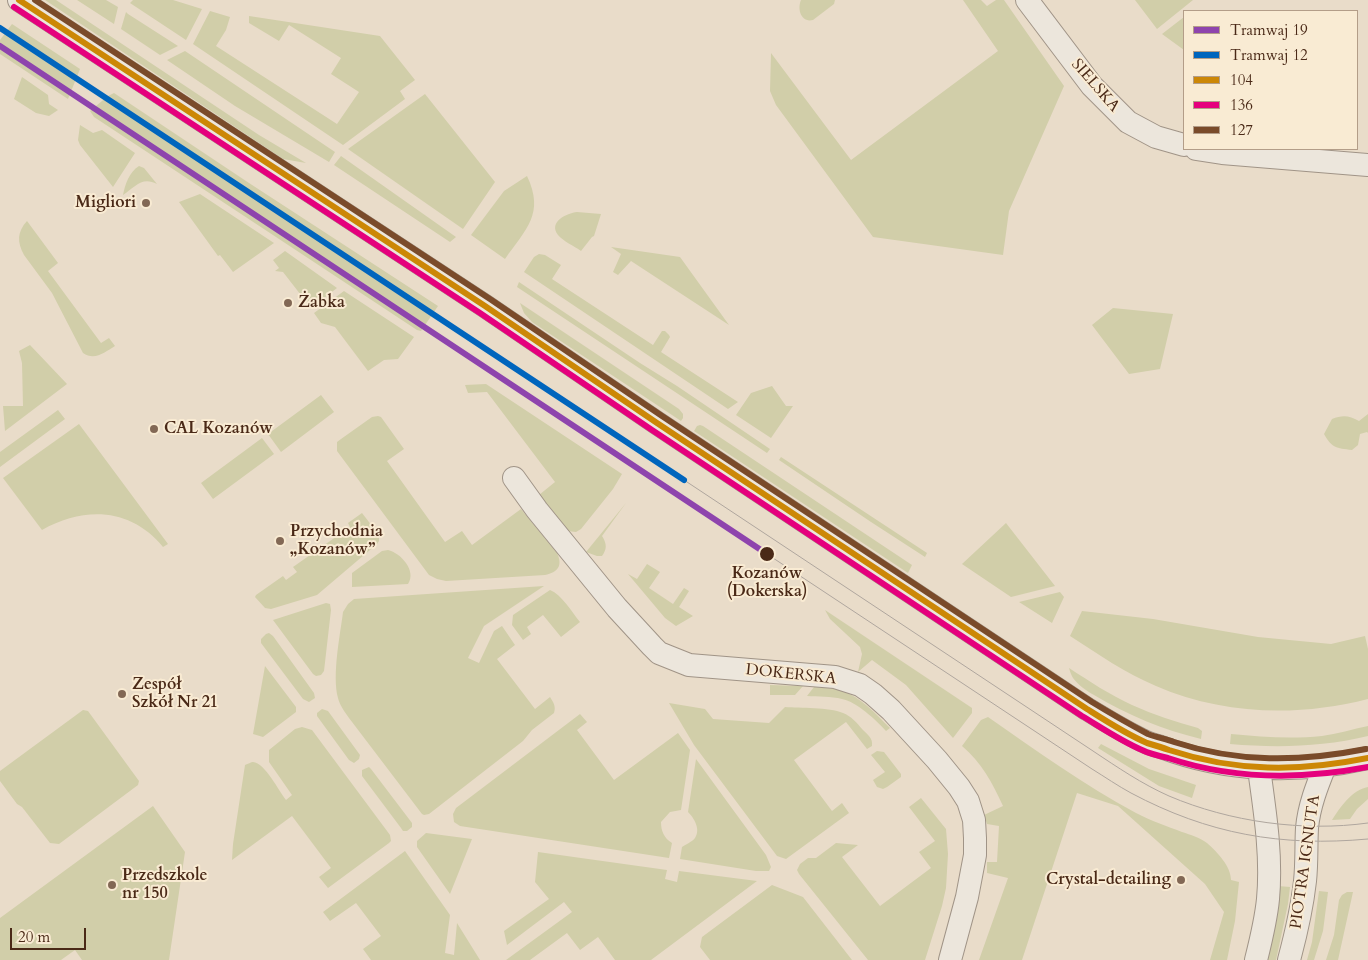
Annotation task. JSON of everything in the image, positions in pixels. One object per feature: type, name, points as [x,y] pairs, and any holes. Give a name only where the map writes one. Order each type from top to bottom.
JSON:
[{"type":"street","points":[[19,0],[478,301],[657,423],[1087,708],[1140,740],[1183,756],[1258,768],[1326,766],[1368,758]]},
{"type":"street","name":"SIELSKA","points":[[1027,0],[1088,81],[1128,122],[1156,137],[1183,145]]},
{"type":"street","points":[[1204,150],[1242,155],[1368,164]]},
{"type":"street","name":"DOKERSKA","points":[[514,478],[537,510],[617,608],[659,652],[689,665],[835,678],[850,681],[873,694],[904,724],[959,787],[968,801],[974,820],[976,838],[967,897],[950,960]]},
{"type":"street","name":"PIOTRA IGNUTA","points":[[1289,960],[1305,883],[1307,827],[1310,809],[1314,792],[1326,766]]},
{"type":"street","name":"PIOTRA IGNUTA","points":[[1256,960],[1264,926],[1269,877],[1268,839],[1258,768]]},
{"type":"shaded area","points":[[45,0],[56,0],[259,135],[306,163],[283,159]]},
{"type":"shaded area","points":[[77,0],[106,0],[118,7],[114,24]]},
{"type":"shaded area","points":[[133,0],[173,0],[202,9],[186,40],[130,3]]},
{"type":"shaded area","points":[[801,0],[835,0],[834,4],[813,20],[809,20],[801,14],[799,7]]},
{"type":"shaded area","points":[[963,0],[981,0],[987,6],[996,0],[1004,0],[1064,86],[1009,211],[1003,255],[873,237],[776,105],[770,91],[771,53],[851,160],[998,51]]},
{"type":"shaded area","points":[[1135,0],[1193,0],[1157,29]]},
{"type":"shaded area","points":[[210,11],[230,17],[226,30],[216,46],[337,124],[359,92],[331,74],[341,58],[289,25],[279,41],[249,23],[249,16],[380,36],[415,80],[400,91],[405,99],[343,145],[193,44]]},
{"type":"shaded area","points":[[126,12],[178,46],[160,55],[121,29]]},
{"type":"shaded area","points":[[1183,18],[1183,49],[1162,34]]},
{"type":"shaded area","points":[[12,24],[80,69],[68,99],[0,54],[0,40]]},
{"type":"shaded area","points":[[185,51],[335,152],[329,162],[235,106],[167,60]]},
{"type":"shaded area","points":[[22,77],[48,95],[49,104],[58,110],[49,116],[36,113],[14,99]]},
{"type":"shaded area","points":[[114,93],[438,306],[421,331],[94,117],[90,111]]},
{"type":"shaded area","points":[[425,94],[495,182],[463,229],[348,149]]},
{"type":"shaded area","points":[[80,125],[93,133],[102,130],[135,153],[113,187],[80,145],[78,140]]},
{"type":"shaded area","points":[[341,156],[456,237],[450,242],[334,165]]},
{"type":"shaded area","points":[[139,166],[144,168],[157,184],[147,181],[143,182],[123,195],[130,175]]},
{"type":"shaded area","points":[[527,176],[534,201],[531,220],[505,259],[471,235],[504,191]]},
{"type":"shaded area","points":[[200,194],[274,243],[233,272],[220,255],[218,256],[179,202]]},
{"type":"shaded area","points":[[577,212],[601,214],[594,236],[581,251],[558,235],[555,226],[564,216]]},
{"type":"shaded area","points":[[27,221],[58,263],[48,271],[101,343],[109,338],[115,346],[96,356],[83,353],[52,293],[24,255],[19,237],[21,229]]},
{"type":"shaded area","points":[[611,247],[680,257],[729,325],[631,261],[618,275],[613,272],[621,254]]},
{"type":"shaded area","points":[[285,251],[337,288],[311,308],[283,272],[275,271],[279,268],[273,260]]},
{"type":"shaded area","points":[[539,254],[545,255],[561,265],[552,279],[653,345],[662,331],[665,331],[670,337],[661,352],[738,402],[728,409],[524,272],[534,257]]},
{"type":"shaded area","points":[[519,282],[770,449],[767,453],[517,287]]},
{"type":"shaded area","points":[[344,291],[414,337],[398,359],[384,360],[368,371],[335,327],[321,323],[314,313]]},
{"type":"shaded area","points":[[520,303],[679,409],[683,414],[681,421],[532,322],[524,313]]},
{"type":"shaded area","points":[[1113,308],[1173,314],[1160,369],[1129,374],[1092,325]]},
{"type":"shaded area","points":[[30,345],[67,384],[5,431],[3,406],[23,406],[22,363],[19,351]]},
{"type":"shaded area","points":[[486,384],[622,474],[613,489],[581,529],[576,532],[567,531],[539,495],[555,482],[487,392],[468,393],[465,385]]},
{"type":"shaded area","points":[[772,386],[786,406],[793,406],[771,438],[736,415],[751,393]]},
{"type":"shaded area","points":[[321,395],[334,412],[281,452],[268,434]]},
{"type":"shaded area","points":[[58,410],[65,419],[0,467],[0,452]]},
{"type":"shaded area","points":[[1368,414],[1368,433],[1360,434],[1358,445],[1352,450],[1335,446],[1324,434],[1332,419],[1346,416],[1359,421]]},
{"type":"shaded area","points":[[372,417],[381,417],[404,449],[387,461],[445,542],[462,531],[472,545],[521,509],[557,553],[559,558],[558,568],[545,575],[446,581],[429,575],[337,451],[337,442]]},
{"type":"shaded area","points":[[79,424],[168,544],[163,547],[150,534],[137,525],[122,518],[107,515],[75,517],[58,522],[42,530],[3,478]]},
{"type":"shaded area","points":[[700,425],[912,565],[908,573],[694,431]]},
{"type":"shaded area","points":[[262,438],[274,454],[213,499],[201,483]]},
{"type":"shaded area","points":[[781,457],[927,553],[925,557],[779,460]]},
{"type":"shaded area","points":[[626,503],[602,536],[606,546],[602,556],[586,552]]},
{"type":"shaded area","points":[[362,513],[379,535],[379,541],[317,595],[271,609],[265,608],[255,597],[283,576],[286,580],[297,572],[293,567],[350,527],[348,523]]},
{"type":"shaded area","points":[[1006,523],[1055,586],[1011,597],[962,564]]},
{"type":"shaded area","points":[[388,550],[398,555],[409,568],[410,579],[408,584],[352,587],[352,573],[382,551]]},
{"type":"shaded area","points":[[647,564],[660,572],[649,588],[673,604],[684,588],[689,591],[679,607],[693,616],[676,626],[665,618],[628,574],[637,579]]},
{"type":"shaded area","points":[[544,586],[484,626],[468,658],[479,663],[494,631],[502,626],[515,645],[497,659],[535,709],[550,697],[555,709],[554,713],[532,730],[523,741],[429,814],[422,814],[349,718],[339,701],[336,689],[336,667],[343,612],[354,599]]},
{"type":"shaded area","points":[[550,590],[562,599],[580,622],[561,637],[543,615],[527,627],[531,634],[523,640],[512,625],[513,615]]},
{"type":"shaded area","points":[[1060,592],[1064,597],[1052,623],[1019,602]]},
{"type":"shaded area","points":[[326,603],[330,604],[331,610],[324,671],[321,675],[316,676],[273,620]]},
{"type":"shaded area","points":[[825,610],[972,708],[972,713],[953,738],[906,685],[872,660],[858,672],[862,654],[860,647],[830,619]]},
{"type":"shaded area","points":[[1082,611],[1153,619],[1258,637],[1331,644],[1365,636],[1368,649],[1368,699],[1315,709],[1261,710],[1234,708],[1181,696],[1133,675],[1070,636]]},
{"type":"shaded area","points":[[269,633],[314,693],[315,698],[309,702],[303,699],[261,643],[261,639]]},
{"type":"shaded area","points":[[265,666],[296,707],[296,712],[263,737],[253,734]]},
{"type":"shaded area","points":[[1069,668],[1132,705],[1198,728],[1202,731],[1201,739],[1173,731],[1119,709],[1088,692],[1077,683],[1072,677]]},
{"type":"shaded area","points":[[770,685],[803,686],[795,695],[770,695]]},
{"type":"shaded area","points":[[814,687],[835,689],[856,697],[890,728],[886,731],[866,712],[848,701],[833,697],[807,696]]},
{"type":"shaded area","points":[[669,703],[705,709],[713,719],[769,723],[785,707],[830,710],[849,716],[870,737],[872,746],[867,749],[846,722],[794,760],[832,811],[842,803],[849,813],[786,859],[777,856],[694,745]]},
{"type":"shaded area","points":[[322,709],[328,711],[360,755],[359,759],[354,763],[349,760],[317,716],[317,713]]},
{"type":"shaded area","points":[[83,710],[88,711],[139,781],[138,785],[59,844],[50,843],[0,781],[0,771]]},
{"type":"shaded area","points":[[580,714],[587,722],[577,730],[614,780],[678,733],[690,750],[681,810],[670,812],[661,822],[664,834],[672,843],[669,858],[460,826],[454,822],[453,814],[456,808]]},
{"type":"shaded area","points":[[988,717],[1098,791],[1136,813],[1198,838],[1215,851],[1229,870],[1231,880],[1239,882],[1235,921],[1227,960],[1210,960],[1224,912],[1205,884],[1118,806],[1077,793],[1022,960],[979,960],[1008,878],[987,873],[987,862],[997,862],[999,826],[987,824],[984,815],[1003,806],[986,773],[962,746],[981,720]]},
{"type":"shaded area","points":[[1368,726],[1368,736],[1351,740],[1282,746],[1230,744],[1231,734],[1311,737]]},
{"type":"shaded area","points":[[302,727],[312,730],[390,835],[391,841],[328,888],[319,877],[331,868],[292,816],[232,860],[245,765],[253,762],[262,767],[286,800],[292,795],[269,762],[269,750],[295,729]]},
{"type":"shaded area","points":[[1101,744],[1149,769],[1196,785],[1192,798],[1159,786],[1098,748]]},
{"type":"shaded area","points":[[877,751],[884,752],[901,774],[901,777],[883,789],[877,787],[873,780],[885,772],[871,755]]},
{"type":"shaded area","points":[[696,759],[766,855],[771,867],[769,871],[756,871],[680,859],[682,847],[697,835],[697,827],[688,812]]},
{"type":"shaded area","points":[[369,767],[412,823],[412,827],[407,831],[403,831],[362,776],[362,770]]},
{"type":"shaded area","points":[[1368,787],[1368,799],[1350,819],[1332,820],[1352,795]]},
{"type":"shaded area","points":[[921,798],[946,829],[948,854],[946,888],[925,960],[868,960],[797,870],[800,864],[808,858],[816,858],[836,843],[858,845],[842,857],[880,906],[931,868],[919,852],[935,841],[909,807]]},
{"type":"shaded area","name":"Przedszkole nr 150","points":[[153,806],[185,852],[169,960],[82,960],[75,950],[61,960],[0,960],[0,918]]},
{"type":"shaded area","points":[[426,833],[472,839],[450,894],[417,847],[417,841]]},
{"type":"shaded area","points":[[405,851],[450,915],[445,953],[454,955],[457,923],[480,960],[371,960],[363,949],[381,936],[356,903],[330,921],[323,912]]},
{"type":"shaded area","points":[[538,852],[667,870],[665,879],[677,882],[679,871],[757,881],[651,960],[615,960],[598,937],[580,950],[567,933],[530,960],[506,960],[572,912],[564,902],[507,945],[504,931],[549,899],[535,882]]},
{"type":"shaded area","points":[[772,885],[803,897],[852,960],[710,960],[700,947],[702,937]]},
{"type":"shaded area","points":[[1278,886],[1290,887],[1288,904],[1276,960],[1267,960]]},
{"type":"shaded area","points":[[1319,891],[1328,892],[1323,931],[1314,960],[1307,960],[1312,942]]},
{"type":"shaded area","points":[[1347,892],[1353,892],[1338,960],[1326,960],[1334,935],[1339,900]]},
{"type":"tram line","name":"12","points":[[0,28],[684,480]]},
{"type":"tram line","name":"19","points":[[0,46],[767,554]]},
{"type":"tram line","points":[[684,480],[1139,781],[1192,805],[1267,823],[1318,826],[1368,823]]},
{"type":"tram line","points":[[767,554],[1092,769],[1126,790],[1160,807],[1188,819],[1217,828],[1275,839],[1305,841],[1368,839]]},
{"type":"transit line","name":"104","points":[[19,0],[485,306],[657,423],[1087,709],[1124,731],[1147,743],[1194,757],[1243,766],[1268,768],[1317,766],[1368,758]]},
{"type":"transit line","name":"127","points":[[35,0],[490,299],[662,416],[1092,702],[1148,734],[1198,749],[1245,757],[1293,758],[1366,749]]},
{"type":"transit line","name":"136","points":[[14,7],[480,313],[652,430],[1082,716],[1119,738],[1155,755],[1218,771],[1242,774],[1292,776],[1368,767]]},
{"type":"place","name":"Migliori","points":[[146,203]]},
{"type":"place","name":"Żabka","points":[[288,303]]},
{"type":"place","name":"CAL Kozanów","points":[[154,429]]},
{"type":"place","name":"Przychodnia „Kozanów”","points":[[280,541]]},
{"type":"place","name":"Kozanów (Dokerska)","points":[[767,554]]},
{"type":"place","name":"Zespół Szkół Nr 21","points":[[122,694]]},
{"type":"place","name":"Crystal-detailing","points":[[1181,880]]},
{"type":"place","name":"Przedszkole nr 150","points":[[112,885]]}]
